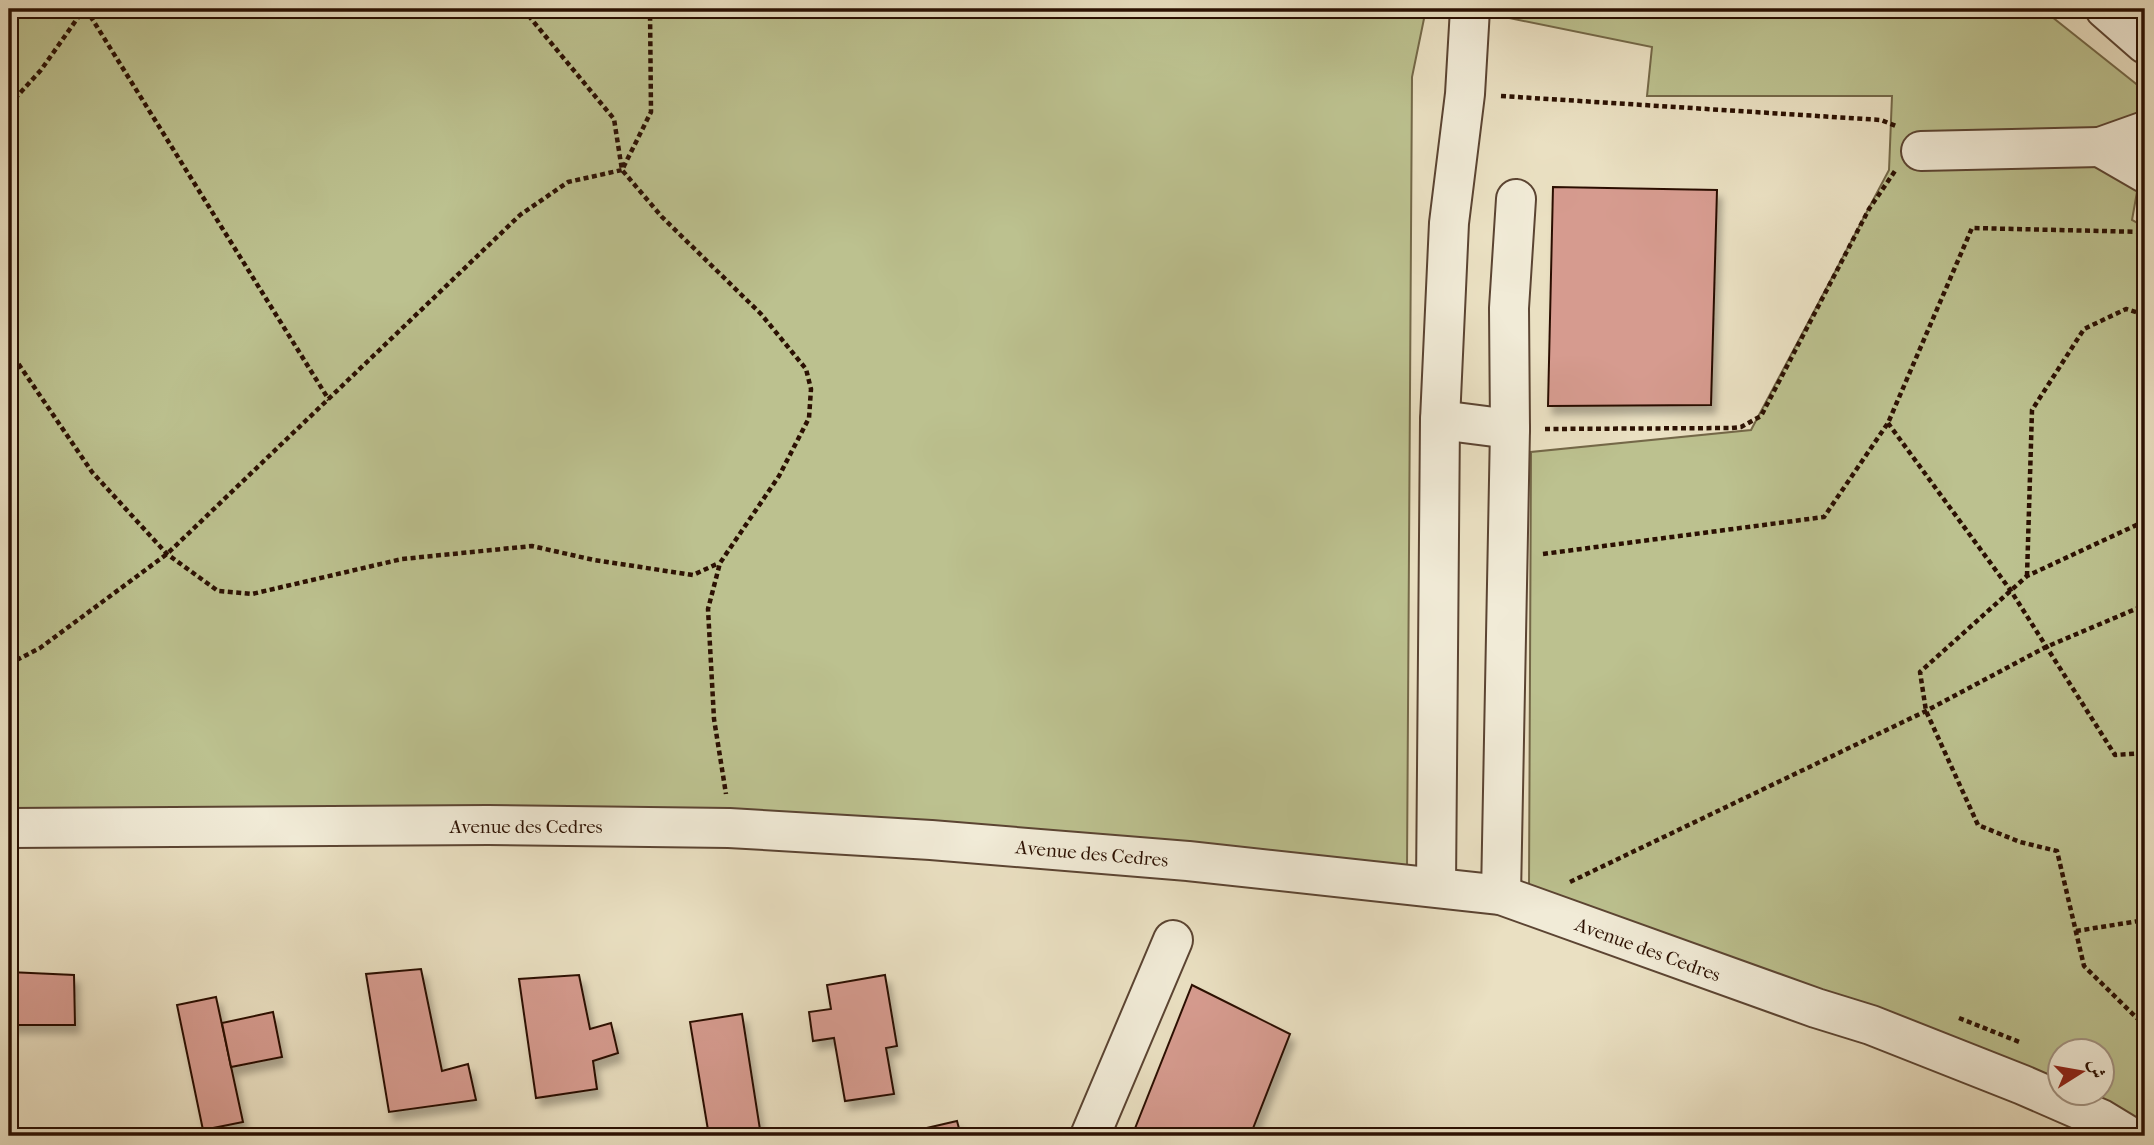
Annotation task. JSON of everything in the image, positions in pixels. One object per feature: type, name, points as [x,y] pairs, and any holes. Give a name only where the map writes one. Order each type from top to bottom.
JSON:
[{"type":"street","points":[[1436,886],[1440,420],[1449,223],[1465,94],[1470,9]]},
{"type":"street","points":[[2105,9],[2145,44]]},
{"type":"street","points":[[1921,151],[2100,147],[2145,131]]},
{"type":"street","points":[[2100,147],[2145,173]]},
{"type":"street","points":[[1513,900],[1509,309],[1516,198]]},
{"type":"street","points":[[1440,420],[1510,429]]},
{"type":"street","name":"Avenue des Cedres","points":[[9,828],[488,825],[729,828],[1020,847],[1436,886],[1513,900],[1871,1025],[2023,1085],[2101,1119],[2129,1136]]},
{"type":"street","points":[[1090,1136],[1173,940]]},
{"type":"path","points":[[9,106],[41,71],[85,9],[329,400]]},
{"type":"path","points":[[523,9],[614,119],[622,170],[662,217],[789,344],[806,369],[811,389],[809,418],[779,475],[720,563],[708,609],[714,719],[729,828]]},
{"type":"path","points":[[622,170],[650,112],[650,9]]},
{"type":"path","points":[[1465,94],[1881,120],[1897,127],[1921,151],[1900,164],[1869,209],[1768,407],[1751,423],[1731,428],[1510,429]]},
{"type":"path","points":[[9,664],[40,648],[167,554],[520,215],[568,182],[622,170]]},
{"type":"path","points":[[1538,555],[1824,517],[1888,423],[1972,228],[2145,232]]},
{"type":"path","points":[[2027,576],[2032,410],[2084,329],[2126,309],[2145,315]]},
{"type":"path","points":[[9,350],[92,472],[167,554],[218,591],[252,594],[402,559],[532,546],[594,561],[693,575],[720,563]]},
{"type":"path","points":[[1888,423],[2011,591],[2115,755],[2145,752]]},
{"type":"path","points":[[2145,524],[2027,576],[1920,672],[1926,711],[1978,825],[2020,842],[2057,850],[2084,966],[2145,1026]]},
{"type":"path","points":[[2145,524],[2138,573],[2145,592]]},
{"type":"path","points":[[1513,900],[1926,711],[2046,647],[2145,605]]},
{"type":"path","points":[[2076,931],[2145,920]]},
{"type":"path","points":[[1951,1015],[1990,1028],[2025,1044]]},
{"type":"green space","points":[[9,9],[1426,9],[1412,77],[1407,869],[9,824]]},
{"type":"green space","points":[[1504,9],[2042,9],[2145,91],[2145,147],[2132,220],[2145,227],[2145,1131],[2103,1106],[2116,1106],[2116,1036],[2046,1036],[2046,1080],[1529,887],[1531,452],[1751,430],[1889,170],[1892,96],[1647,96],[1652,47],[1504,17]]},
{"type":"building","points":[[1553,187],[1717,190],[1711,405],[1548,406]]},
{"type":"building","points":[[421,969],[442,1071],[468,1064],[476,1100],[389,1112],[366,974]]},
{"type":"building","points":[[9,972],[74,975],[75,1025],[9,1025]]},
{"type":"building","points":[[579,975],[590,1029],[611,1023],[618,1053],[593,1061],[597,1089],[536,1098],[519,979]]},
{"type":"building","points":[[885,975],[897,1046],[886,1048],[894,1094],[845,1101],[834,1038],[813,1041],[809,1012],[831,1009],[827,985]]},
{"type":"building","points":[[1192,985],[1290,1034],[1250,1136],[1132,1136]]},
{"type":"building","points":[[216,997],[243,1122],[203,1130],[177,1005]]},
{"type":"building","points":[[273,1012],[282,1057],[231,1067],[222,1023]]},
{"type":"building","points":[[742,1014],[761,1136],[709,1136],[690,1022]]},
{"type":"building","points":[[957,1121],[961,1136],[906,1136],[905,1133]]}]
